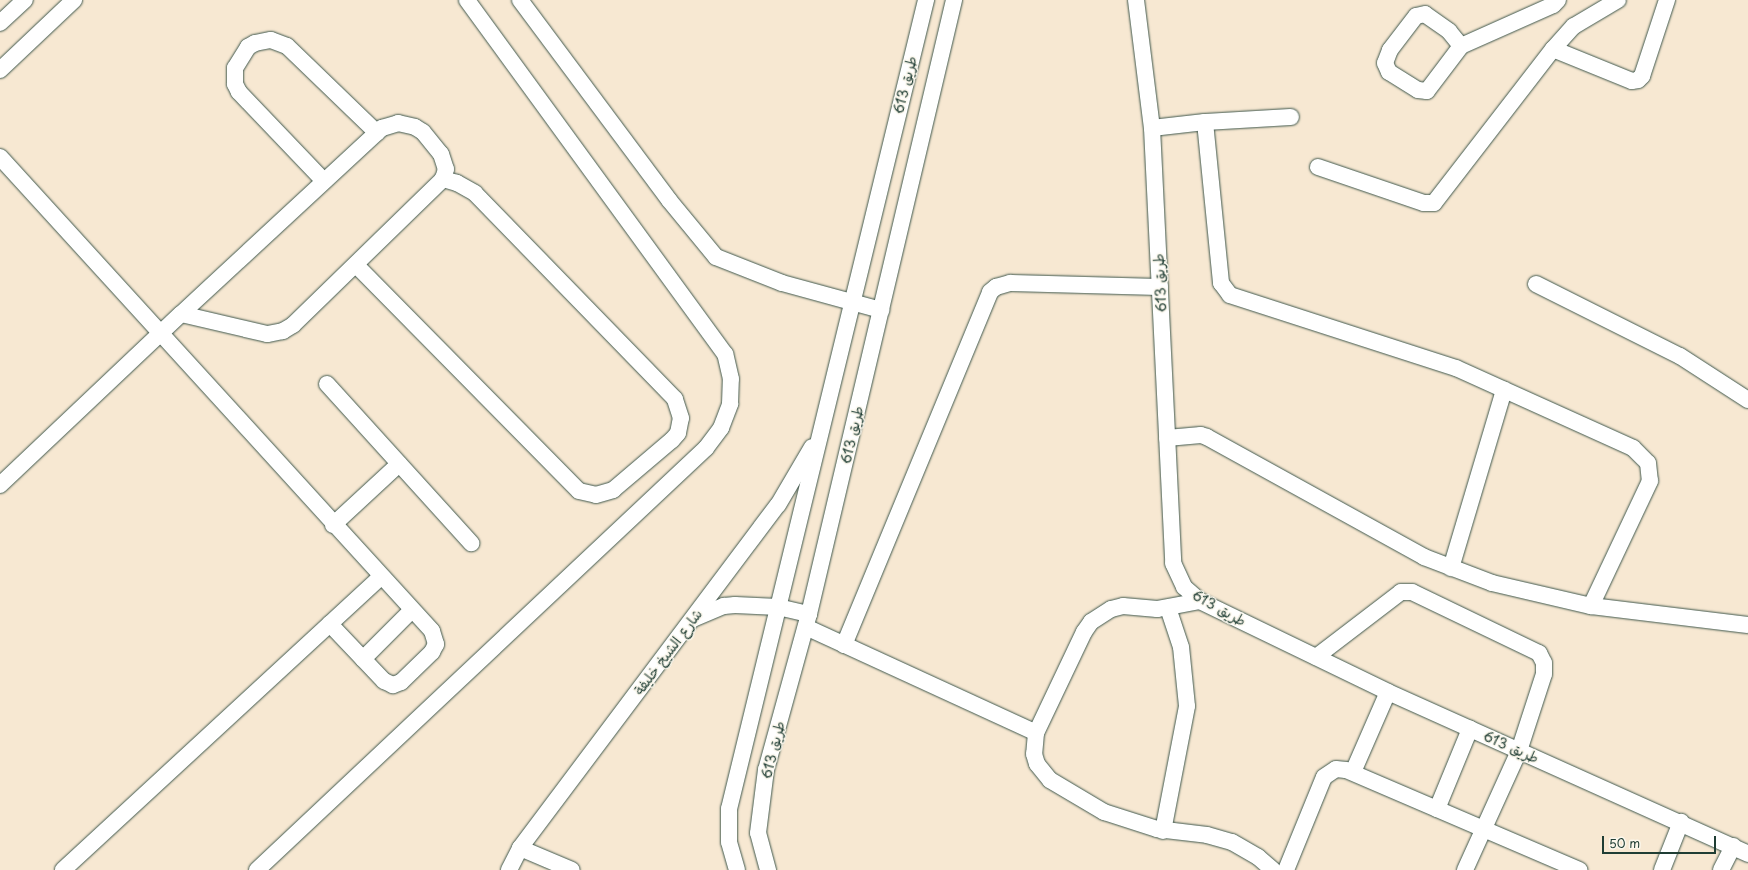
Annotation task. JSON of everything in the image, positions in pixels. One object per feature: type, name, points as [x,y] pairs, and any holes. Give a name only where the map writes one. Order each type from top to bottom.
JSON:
[{"type":"street","points":[[0,23],[25,0]]},
{"type":"street","points":[[0,70],[74,0]]},
{"type":"street","points":[[257,870],[706,448],[721,428],[730,404],[731,379],[725,354],[467,0]]},
{"type":"street","points":[[520,0],[668,200],[716,257],[782,283],[881,310]]},
{"type":"street","name":"طريق 613","points":[[737,870],[729,842],[729,809],[926,0]]},
{"type":"street","name":"طريق 613","points":[[768,870],[758,833],[766,770],[808,620],[954,0]]},
{"type":"street","name":"طريق 613","points":[[1136,0],[1152,128],[1173,563],[1184,587],[1200,601],[1316,658],[1470,729],[1681,822],[1748,854]]},
{"type":"street","points":[[1461,46],[1449,31],[1425,14],[1416,16],[1390,50],[1385,63],[1390,72],[1418,90],[1428,91],[1461,46],[1553,5],[1558,0]]},
{"type":"street","points":[[1318,167],[1424,203],[1434,203],[1553,49],[1574,26],[1618,0]]},
{"type":"street","points":[[1553,49],[1632,81],[1638,80],[1642,76],[1667,0]]},
{"type":"street","points":[[323,180],[239,92],[235,84],[235,68],[248,47],[271,40],[287,46],[377,133]]},
{"type":"street","points":[[1152,128],[1205,122],[1291,117]]},
{"type":"street","points":[[1205,122],[1221,283],[1230,295],[1456,368],[1632,448],[1648,463],[1650,481],[1591,606]]},
{"type":"street","points":[[0,485],[161,334],[181,314],[323,180],[389,124],[398,123],[415,127],[422,132],[443,159],[446,169],[443,180],[294,325],[282,332],[267,334],[181,314]]},
{"type":"street","points":[[0,157],[435,635],[436,644],[432,652],[401,682],[388,684],[330,624]]},
{"type":"street","points":[[356,265],[580,491],[596,495],[613,490],[672,440],[678,433],[682,418],[675,399],[475,194],[457,183],[443,180]]},
{"type":"street","points":[[844,645],[990,292],[1010,283],[1160,287]]},
{"type":"street","points":[[1536,284],[1680,356],[1748,400]]},
{"type":"street","points":[[327,384],[471,543]]},
{"type":"street","points":[[1451,568],[1504,390]]},
{"type":"street","name":"شارع الشيخ خليفة","points":[[510,870],[520,848],[694,619],[778,505],[821,431]]},
{"type":"street","points":[[1167,438],[1201,435],[1207,437],[1424,557],[1492,583],[1591,606],[1748,625]]},
{"type":"street","points":[[333,524],[399,464]]},
{"type":"street","points":[[63,870],[381,577]]},
{"type":"street","points":[[1316,658],[1391,598],[1402,592],[1412,592],[1539,653],[1544,663],[1544,674],[1519,751],[1465,870]]},
{"type":"street","points":[[1200,601],[1168,608],[1123,606],[1111,609],[1091,622],[1084,632],[1036,733],[1034,754],[1037,764],[1050,780],[1104,812],[1139,825],[1163,831],[1207,835],[1232,842],[1258,857],[1273,870]]},
{"type":"street","points":[[694,619],[735,605],[778,607],[808,620],[844,645],[1036,733]]},
{"type":"street","points":[[1163,831],[1187,706],[1182,654],[1168,608]]},
{"type":"street","points":[[363,658],[412,610]]},
{"type":"street","points":[[1353,772],[1388,692]]},
{"type":"street","points":[[1437,809],[1470,729]]},
{"type":"street","points":[[1286,870],[1324,777],[1336,768],[1353,772],[1579,870]]},
{"type":"street","points":[[1662,870],[1681,822]]},
{"type":"street","points":[[1721,870],[1733,846]]},
{"type":"street","points":[[520,848],[572,870]]}]
